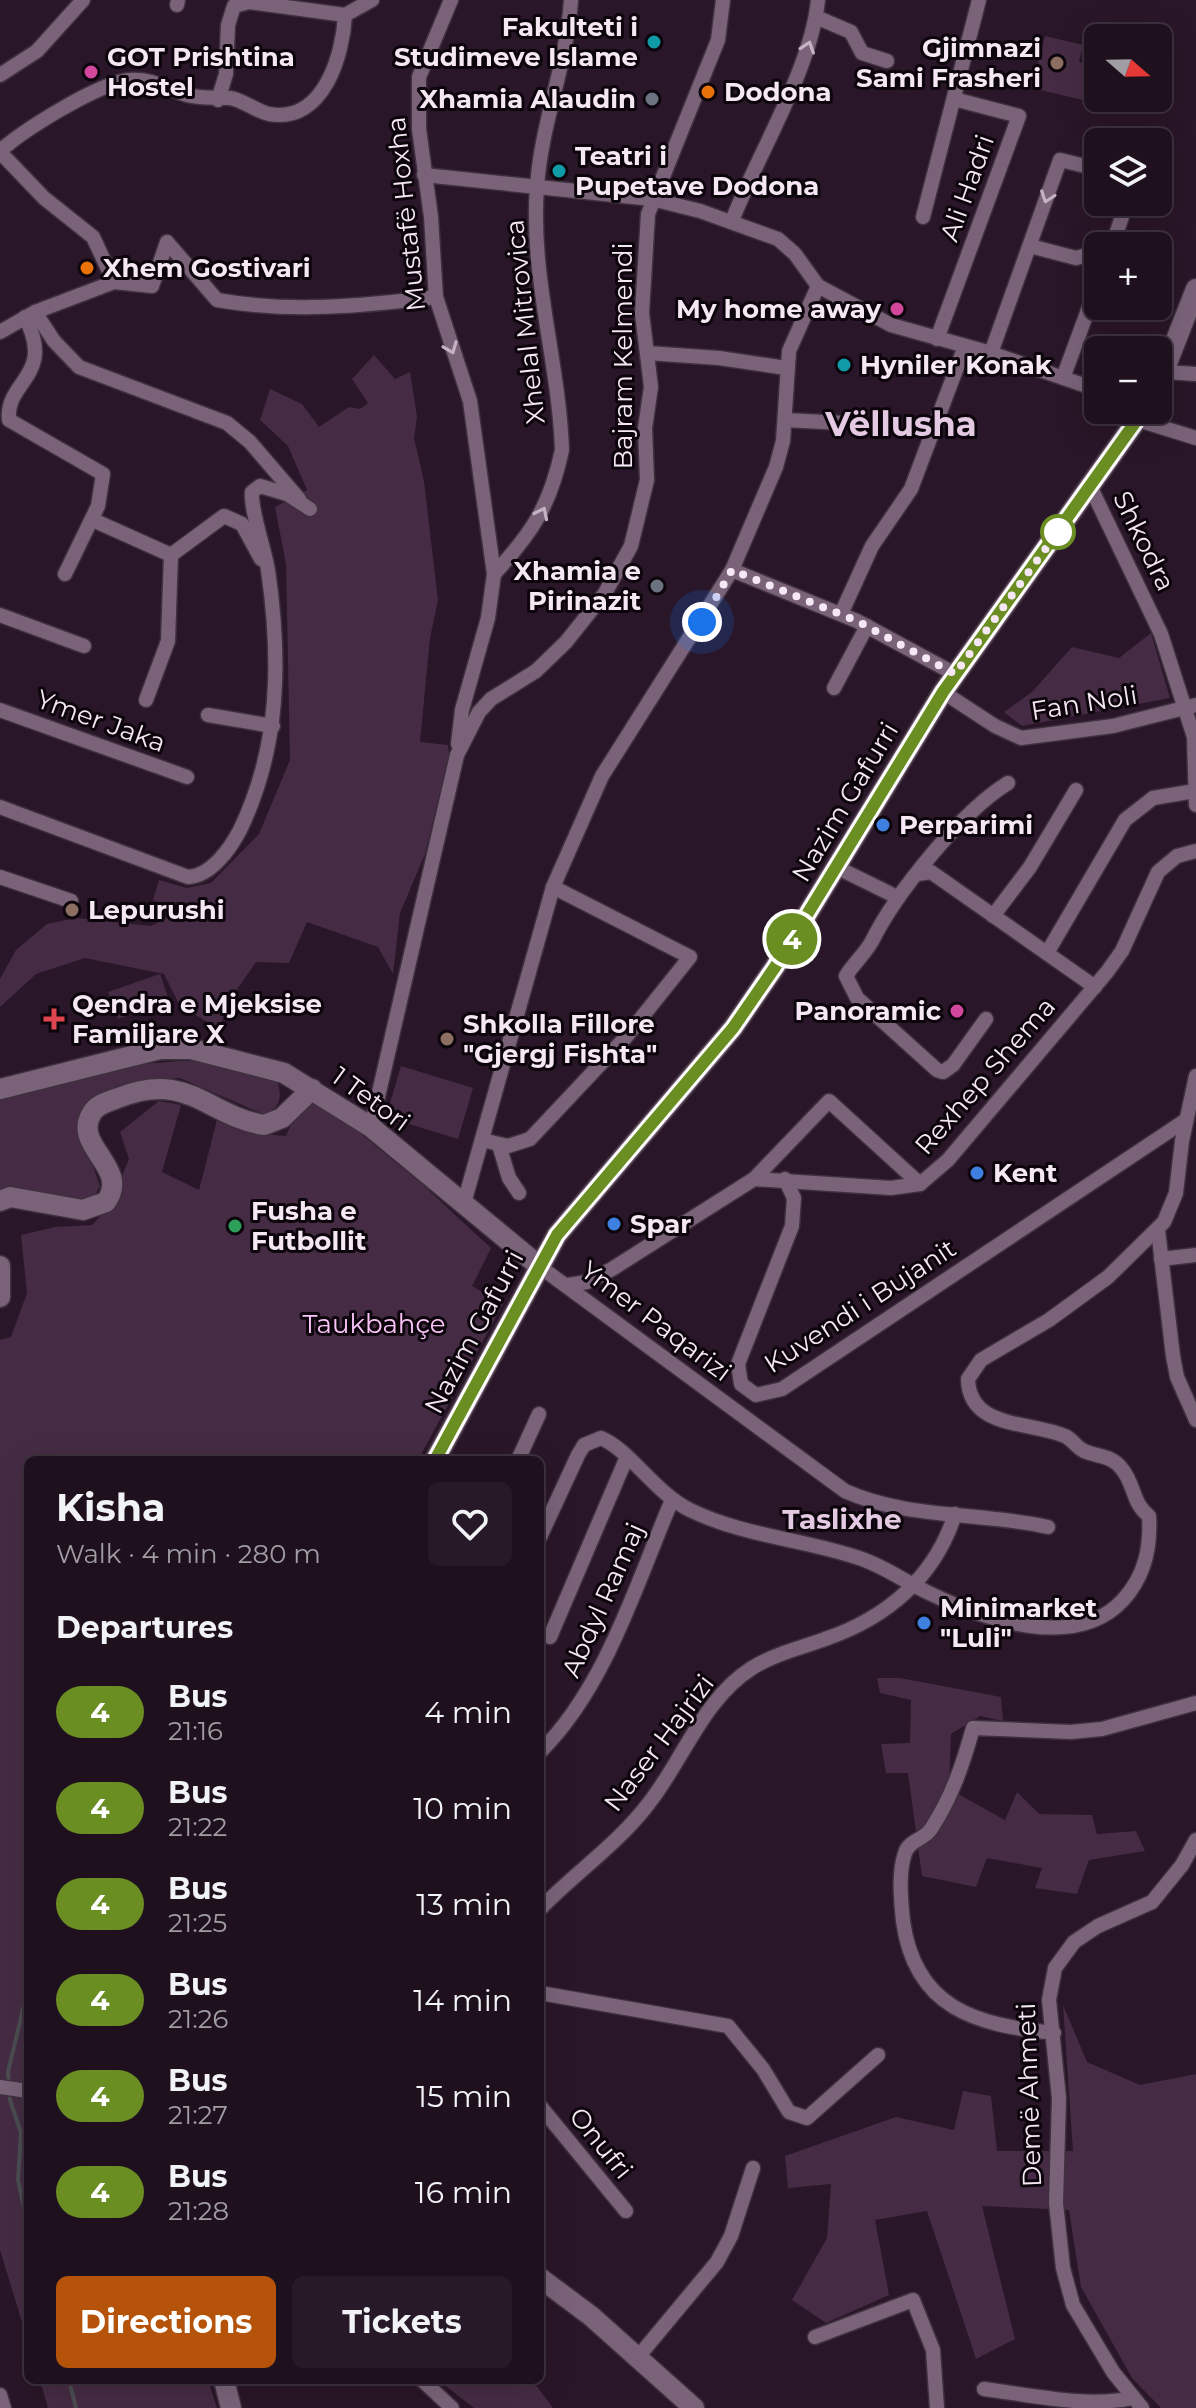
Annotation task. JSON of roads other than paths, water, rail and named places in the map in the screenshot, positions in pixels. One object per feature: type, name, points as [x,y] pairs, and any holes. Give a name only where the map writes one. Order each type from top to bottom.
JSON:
[{"type":"street","points":[[0,75],[37,51],[83,0]]},
{"type":"street","points":[[218,100],[226,74],[234,6],[244,1],[345,15],[372,0]]},
{"type":"street","name":"Mustafë Hoxha","points":[[451,0],[419,77],[424,175],[432,229],[436,297],[470,401],[494,574],[488,618],[462,710],[457,755]]},
{"type":"street","name":"Xhelal Mitrovica","points":[[494,574],[537,524],[556,479],[562,450],[538,267],[537,187],[563,61],[571,0]]},
{"type":"street","name":"Bajram Kelmendi","points":[[371,1127],[457,755],[479,712],[491,699],[536,671],[566,642],[605,593],[631,546],[647,480],[645,428],[651,387],[642,313],[652,199],[680,139],[718,40],[723,0]]},
{"type":"street","points":[[732,221],[799,73],[818,0]]},
{"type":"street","name":"Ali Hadri","points":[[923,217],[979,0]]},
{"type":"street","points":[[114,282],[93,237],[44,198],[2,145],[40,122],[125,80],[157,82],[183,94],[218,100],[231,98],[272,115],[297,110],[310,103],[333,74],[340,57],[345,15]]},
{"type":"street","points":[[816,17],[851,32],[862,53],[887,61]]},
{"type":"street","name":"Ali Hadri","points":[[937,339],[1019,116],[954,99]]},
{"type":"street","points":[[991,353],[1060,160],[1084,166]]},
{"type":"street","points":[[424,175],[652,199],[732,221],[778,239],[795,254],[818,286],[891,325],[991,353],[1084,385]]},
{"type":"street","points":[[0,332],[30,314],[114,282],[152,286],[167,242],[217,300],[317,308],[436,297]]},
{"type":"street","points":[[1030,246],[1076,258],[1084,256]]},
{"type":"street","points":[[464,1203],[553,887],[602,776],[732,570],[776,467],[785,420],[786,368],[796,331],[818,286]]},
{"type":"street","points":[[1172,351],[1196,289]]},
{"type":"street","points":[[0,807],[175,873],[199,876],[224,853],[241,828],[266,764],[273,726],[273,626],[268,573],[252,492],[260,486],[305,506],[250,442],[227,423],[79,367],[30,314]]},
{"type":"street","points":[[30,314],[36,357],[9,408],[9,420],[100,470],[102,484],[93,520],[65,574]]},
{"type":"street","points":[[1063,378],[1084,320]]},
{"type":"street","points":[[841,614],[872,546],[911,489],[965,346]]},
{"type":"street","points":[[647,353],[719,358],[786,368]]},
{"type":"street","points":[[1172,377],[1196,374]]},
{"type":"street","points":[[785,420],[843,423]]},
{"type":"street","name":"Nazim Gafurri","points":[[437,1456],[557,1235],[733,1028],[943,692],[1135,424]]},
{"type":"street","points":[[1163,424],[1196,438]]},
{"type":"street","name":"Shkodra","points":[[1091,488],[1150,604],[1190,706],[1196,805]]},
{"type":"street","points":[[171,555],[224,516],[234,518],[249,532],[268,573]]},
{"type":"street","points":[[93,520],[171,555]]},
{"type":"street","points":[[146,700],[168,641],[171,555]]},
{"type":"street","points":[[732,570],[867,626],[955,674]]},
{"type":"street","points":[[0,615],[84,646]]},
{"type":"street","points":[[834,688],[867,626]]},
{"type":"street","name":"Fan Noli","points":[[943,692],[995,726],[1021,738],[1113,726],[1190,706]]},
{"type":"street","name":"Ymer Jaka","points":[[0,710],[187,777]]},
{"type":"street","points":[[208,715],[273,726]]},
{"type":"street","points":[[986,1019],[953,1065],[943,1072],[930,1067],[851,990],[846,976],[897,897],[986,799],[1008,783]]},
{"type":"street","points":[[993,916],[1030,867],[1076,790]]},
{"type":"street","points":[[1047,953],[1125,820],[1153,798],[1195,791]]},
{"type":"street","name":"Rexhep Shema","points":[[754,1179],[891,1188],[920,1184],[972,1133],[1095,987],[1122,951],[1158,872],[1177,856],[1196,851]]},
{"type":"street","points":[[836,867],[897,897]]},
{"type":"street","points":[[918,874],[931,872],[1095,987]]},
{"type":"street","points":[[0,877],[71,901]]},
{"type":"street","points":[[482,1140],[499,1145],[521,1145],[538,1132],[626,1037],[690,957],[553,887]]},
{"type":"street","name":"1 Tetori","points":[[0,1089],[160,1049],[191,1049],[284,1073],[371,1127],[539,1266]]},
{"type":"street","points":[[544,1529],[584,1445],[601,1438],[672,1500],[730,1527],[810,1543],[862,1559],[977,1612],[1053,1627],[1088,1622],[1105,1615],[1132,1590],[1147,1555],[1149,1516],[1137,1506],[1123,1469],[1109,1458],[1082,1450],[1068,1436],[988,1416],[971,1400],[968,1379],[981,1360],[1083,1297],[1158,1230],[1176,1193],[1186,1120],[1196,1076]]},
{"type":"street","points":[[0,1201],[10,1197],[83,1210],[106,1202],[114,1185],[113,1174],[91,1140],[88,1122],[93,1111],[130,1093],[153,1089],[186,1092],[264,1125],[289,1113],[312,1089]]},
{"type":"street","points":[[568,1285],[578,1285],[605,1273],[754,1179],[829,1101],[920,1184]]},
{"type":"street","name":"Kuvendi i Bujanit","points":[[785,1179],[794,1198],[792,1226],[738,1364],[741,1384],[756,1395],[782,1389],[1186,1120]]},
{"type":"street","points":[[499,1145],[509,1178],[519,1193]]},
{"type":"street","points":[[1158,1230],[1177,1377],[1196,1420]]},
{"type":"street","points":[[1161,1259],[1196,1255]]},
{"type":"street","points":[[0,1266],[0,1297]]},
{"type":"street","name":"Ymer Paqarizi","points":[[539,1266],[845,1491],[865,1500],[1048,1527]]},
{"type":"street","points":[[520,1456],[539,1414]]},
{"type":"street","points":[[550,1637],[626,1459]]},
{"type":"street","name":"Abdyl Ramaj","points":[[544,1748],[567,1724],[591,1689],[672,1500]]},
{"type":"street","points":[[916,1586],[940,1552],[955,1514]]},
{"type":"street","name":"Naser Hajrizi","points":[[544,1905],[636,1819],[707,1714],[735,1681],[770,1659],[853,1629],[916,1586]]},
{"type":"street","points":[[1054,2033],[1001,2024],[958,2009],[928,1988],[916,1972],[902,1912],[905,1853],[910,1845],[930,1831],[955,1787],[973,1728],[1071,1732],[1102,1729],[1196,1703]]},
{"type":"street","name":"Demë Ahmeti","points":[[1138,2403],[1073,2305],[1063,2268],[1056,2203],[1059,2098],[1049,2000],[1051,1982],[1061,1958],[1084,1934],[1152,1902],[1182,1865],[1196,1840]]},
{"type":"street","points":[[544,1994],[728,2026],[763,2069],[785,2107],[793,2115],[807,2118],[878,2055]]},
{"type":"street","points":[[0,2087],[24,2090]]},
{"type":"street","name":"Onufri","points":[[544,2111],[626,2211]]},
{"type":"street","points":[[638,2357],[717,2262],[731,2236],[753,2168]]},
{"type":"street","points":[[544,2281],[638,2357],[694,2408]]},
{"type":"street","points":[[815,2337],[913,2300],[933,2350],[937,2408]]},
{"type":"street","points":[[225,2384],[231,2408]]},
{"type":"street","points":[[426,2384],[452,2408]]},
{"type":"street","name":"Demë Ahmeti","points":[[984,2389],[1065,2405],[1138,2403]]},
{"type":"street","points":[[0,2395],[4,2408]]},
{"type":"waterway","points":[[24,2005],[8,2072],[10,2100],[21,2133],[18,2180],[24,2208]]},
{"type":"waterway","points":[[70,2384],[76,2408]]},
{"type":"place","name":"Fakulteti i Studimeve Islame","points":[[654,42]]},
{"type":"place","name":"Gjimnazi Sami Frasheri","points":[[1057,63]]},
{"type":"place","name":"GOT Prishtina Hostel","points":[[91,72]]},
{"type":"place","name":"Dodona","points":[[708,92]]},
{"type":"place","name":"Xhamia Alaudin","points":[[652,99]]},
{"type":"place","name":"Teatri i Pupetave Dodona","points":[[559,171]]},
{"type":"place","name":"Xhem Gostivari","points":[[87,268]]},
{"type":"place","name":"My home away","points":[[897,309]]},
{"type":"place","name":"Hyniler Konak","points":[[844,365]]},
{"type":"place","name":"Xhamia e Pirinazit","points":[[657,586]]},
{"type":"place","name":"Perparimi","points":[[883,825]]},
{"type":"place","name":"Lepurushi","points":[[72,910]]},
{"type":"place","name":"Panoramic","points":[[957,1011]]},
{"type":"place","name":"Qendra e Mjeksise Familjare X","points":[[54,1019]]},
{"type":"place","name":"Shkolla Fillore \"Gjergj Fishta\"","points":[[447,1039]]},
{"type":"place","name":"Kent","points":[[977,1173]]},
{"type":"place","name":"Spar","points":[[614,1224]]},
{"type":"place","name":"Fusha e Futbollit","points":[[235,1226]]},
{"type":"place","name":"Minimarket \"Luli\"","points":[[924,1623]]},
{"type":"district","name":"Vëllusha","points":[[901,424]]},
{"type":"district","name":"Taslixhe","points":[[842,1519]]},
{"type":"park label","name":"Taukbahçe","points":[[374,1324]]}]
